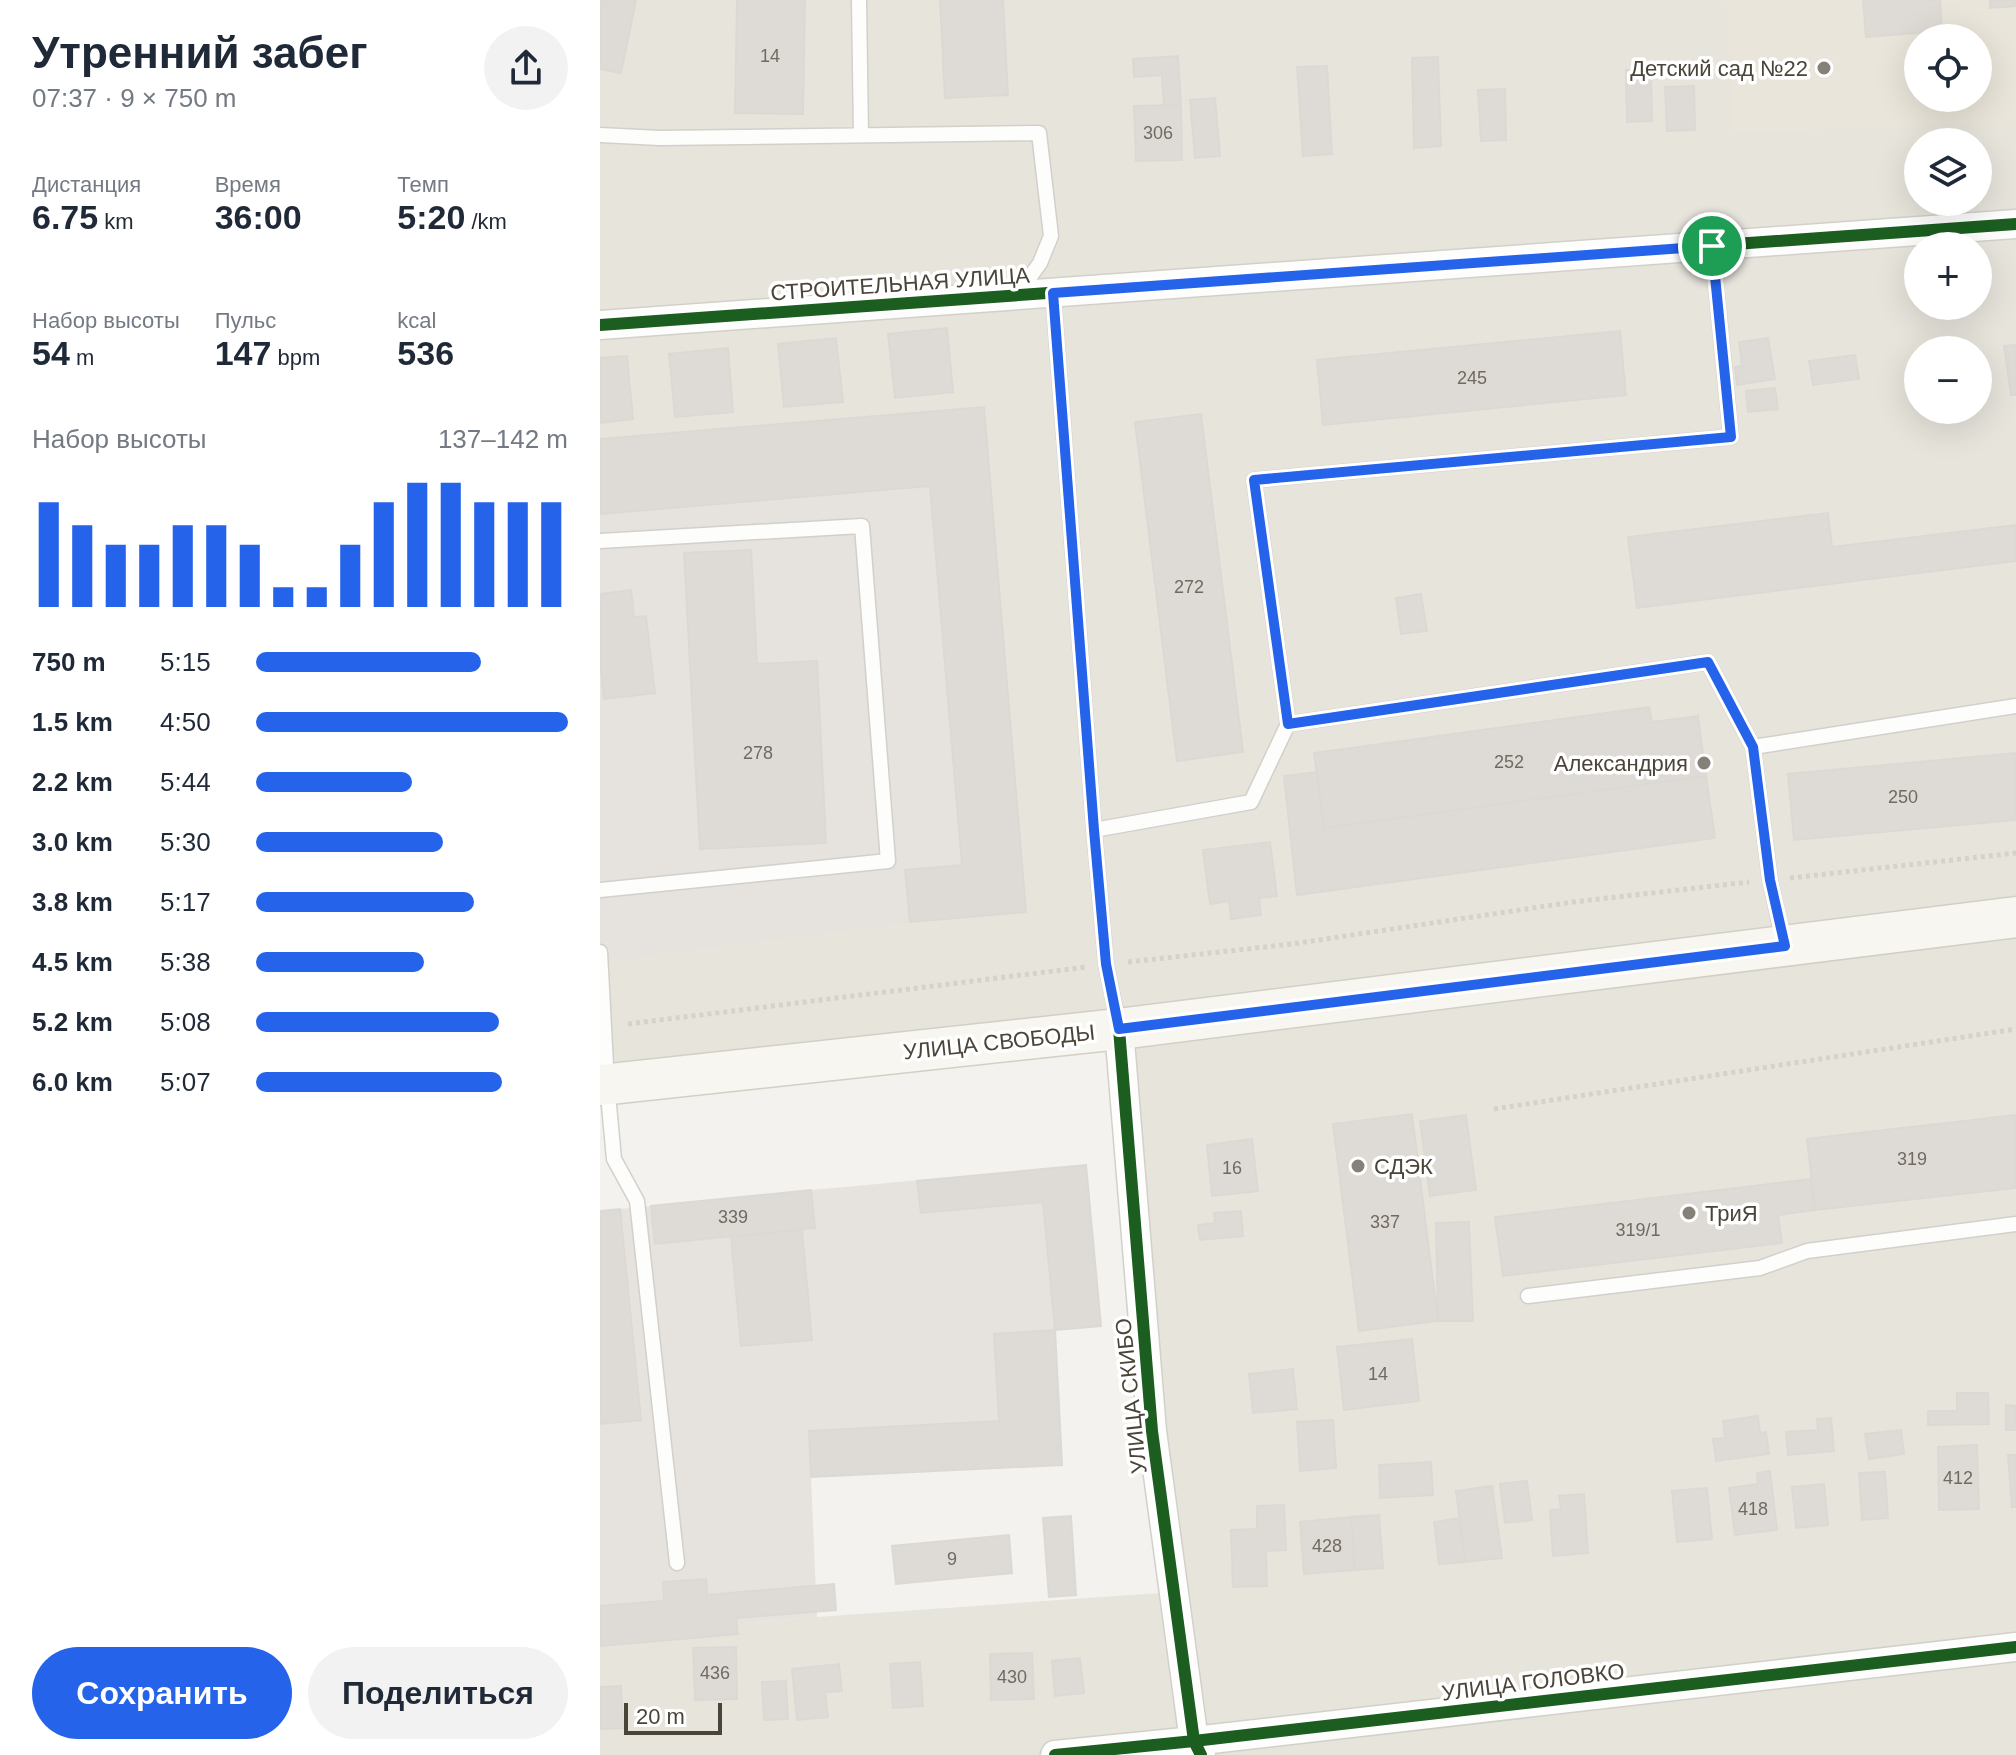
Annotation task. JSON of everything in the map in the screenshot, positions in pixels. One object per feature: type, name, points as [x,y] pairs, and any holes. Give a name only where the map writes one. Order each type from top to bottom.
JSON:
[{"type":"main road","name":"УЛИЦА СВОБОДЫ","points":[[603,1084],[1119,1029],[2016,917]]},
{"type":"street","name":"СТРОИТЕЛЬНАЯ УЛИЦА","points":[[600,325],[2016,224]]},
{"type":"street","name":"УЛИЦА СКИБО","points":[[1119,1029],[1152,1431],[1198,1748]]},
{"type":"street","name":"УЛИЦА ГОЛОВКО","points":[[1055,1755],[1198,1748],[2016,1647]]},
{"type":"lane","points":[[859,0],[861,135]]},
{"type":"lane","points":[[600,135],[660,138],[1039,133],[1051,236],[1040,263],[1017,296]]},
{"type":"lane","points":[[1094,830],[1251,802],[1288,724],[1254,480],[1731,437],[1712,246]]},
{"type":"lane","points":[[1053,293],[1106,964],[1119,1029]]},
{"type":"lane","points":[[600,541],[862,526],[888,861],[600,890]]},
{"type":"lane","points":[[1288,724],[1708,662],[1753,747],[1770,880],[1785,946]]},
{"type":"lane","points":[[1753,747],[2016,706]]},
{"type":"lane","points":[[600,952],[603,1084],[614,1159],[637,1201],[677,1563]]},
{"type":"lane","points":[[1528,1296],[1760,1268],[1807,1251],[2016,1224]]},
{"type":"path","points":[[604,1026],[1292,944],[1573,902],[2016,853]]},
{"type":"path","points":[[1494,1109],[2016,1029]]},
{"type":"shaded area","points":[[600,0],[2016,0],[2016,1755],[600,1755],[600,1634],[1174,1592],[1119,1029],[600,1085]]},
{"type":"shaded area","name":"Детский сад №22","points":[[1726,0],[2016,0],[2016,121],[1733,134]]},
{"type":"shaded area","points":[[984,407],[1026,912],[910,922],[600,962],[600,439]]},
{"type":"shaded area","points":[[1086,1165],[1101,1326],[994,1334],[999,1421],[809,1431],[817,1617],[600,1634],[600,1424],[641,1420],[620,1209],[651,1206],[655,1244],[731,1237],[741,1346],[812,1340],[802,1230],[815,1228],[811,1190]]},
{"type":"building","points":[[600,0],[636,0],[621,73],[600,69]]},
{"type":"building","points":[[737,0],[805,0],[803,114],[735,113]]},
{"type":"building","points":[[940,0],[1003,0],[1008,95],[945,98]]},
{"type":"building","points":[[1863,0],[1940,0],[1942,24],[1904,24],[1904,34],[1866,37]]},
{"type":"building","points":[[1990,0],[2016,0],[2016,6],[1990,8]]},
{"type":"building","points":[[1178,56],[1181,105],[1164,106],[1162,75],[1134,77],[1133,59]]},
{"type":"building","points":[[1438,57],[1441,146],[1414,148],[1412,58]]},
{"type":"building","points":[[1327,66],[1332,154],[1303,156],[1297,67]]},
{"type":"building","points":[[1651,69],[1652,121],[1627,122],[1626,70]]},
{"type":"building","points":[[1694,86],[1695,130],[1667,131],[1665,87]]},
{"type":"building","points":[[1505,89],[1506,140],[1481,141],[1478,90]]},
{"type":"building","points":[[1215,98],[1220,156],[1195,158],[1190,100]]},
{"type":"building","points":[[1181,105],[1182,160],[1136,161],[1134,106]]},
{"type":"building","points":[[947,328],[953,392],[895,398],[888,334]]},
{"type":"building","points":[[1620,331],[1626,395],[1323,425],[1317,360]]},
{"type":"building","points":[[836,338],[843,402],[784,407],[778,344]]},
{"type":"building","points":[[1768,338],[1775,379],[1737,385],[1735,367],[1742,366],[1739,342]]},
{"type":"building","points":[[2016,345],[2016,395],[2011,395],[2004,346]]},
{"type":"building","points":[[728,348],[733,412],[675,417],[669,354]]},
{"type":"building","points":[[1855,355],[1859,379],[1813,385],[1809,361]]},
{"type":"building","points":[[627,356],[633,419],[600,423],[600,358]]},
{"type":"building","points":[[1775,388],[1778,409],[1748,412],[1746,391]]},
{"type":"building","points":[[984,407],[1026,912],[910,922],[905,870],[962,865],[930,486],[600,514],[600,439]]},
{"type":"building","points":[[1201,414],[1243,752],[1177,761],[1135,422]]},
{"type":"building","points":[[1828,513],[1832,547],[2016,525],[2016,561],[1637,608],[1628,537]]},
{"type":"building","points":[[751,550],[757,664],[817,661],[826,843],[700,849],[684,553]]},
{"type":"building","points":[[631,590],[634,617],[646,616],[655,693],[604,699],[600,660],[600,594]]},
{"type":"building","points":[[1421,594],[1427,631],[1401,634],[1396,598]]},
{"type":"building","points":[[1649,707],[1652,722],[1698,716],[1706,776],[1324,828],[1314,753]]},
{"type":"building","points":[[2016,753],[2016,820],[1794,840],[1788,774]]},
{"type":"building","points":[[1317,772],[1324,828],[1706,776],[1715,838],[1297,895],[1284,776]]},
{"type":"building","points":[[1270,842],[1277,896],[1259,898],[1261,915],[1231,919],[1229,901],[1210,904],[1203,850]]},
{"type":"building","points":[[1412,1114],[1438,1321],[1359,1331],[1333,1124]]},
{"type":"building","points":[[1466,1115],[1476,1190],[1430,1196],[1420,1121]]},
{"type":"building","points":[[2016,1115],[2016,1188],[1815,1210],[1807,1139]]},
{"type":"building","points":[[1252,1139],[1258,1191],[1212,1196],[1207,1145]]},
{"type":"building","points":[[1086,1165],[1101,1326],[1055,1330],[1043,1202],[921,1213],[917,1181]]},
{"type":"building","points":[[1811,1179],[1815,1210],[1778,1215],[1782,1243],[1503,1276],[1495,1217]]},
{"type":"building","points":[[811,1190],[815,1228],[655,1244],[651,1206]]},
{"type":"building","points":[[620,1209],[641,1420],[600,1424],[600,1211]]},
{"type":"building","points":[[1241,1211],[1243,1236],[1200,1240],[1198,1225],[1215,1223],[1214,1213]]},
{"type":"building","points":[[1469,1222],[1473,1321],[1438,1321],[1436,1223]]},
{"type":"building","points":[[802,1230],[812,1340],[741,1346],[731,1237]]},
{"type":"building","points":[[1055,1330],[1062,1465],[811,1477],[809,1431],[999,1421],[994,1334]]},
{"type":"building","points":[[1412,1339],[1419,1401],[1344,1410],[1337,1347]]},
{"type":"building","points":[[1293,1369],[1297,1409],[1253,1413],[1249,1374]]},
{"type":"building","points":[[1957,1393],[1988,1393],[1989,1424],[1928,1425],[1928,1411],[1957,1411]]},
{"type":"building","points":[[2006,1405],[2016,1406],[2016,1430],[2006,1430]]},
{"type":"building","points":[[1758,1416],[1760,1433],[1766,1432],[1769,1454],[1716,1461],[1713,1439],[1725,1438],[1723,1421]]},
{"type":"building","points":[[1831,1418],[1834,1451],[1788,1455],[1786,1432],[1818,1430],[1817,1419]]},
{"type":"building","points":[[1333,1420],[1336,1468],[1300,1471],[1297,1422]]},
{"type":"building","points":[[1901,1430],[1904,1454],[1869,1459],[1865,1434]]},
{"type":"building","points":[[1977,1445],[1979,1509],[1939,1510],[1938,1447]]},
{"type":"building","points":[[2008,1455],[2016,1455],[2016,1507],[2012,1507]]},
{"type":"building","points":[[1431,1462],[1433,1495],[1380,1498],[1379,1465]]},
{"type":"building","points":[[1770,1471],[1777,1530],[1735,1535],[1729,1488],[1758,1484],[1757,1473]]},
{"type":"building","points":[[1885,1472],[1888,1518],[1862,1520],[1859,1473]]},
{"type":"building","points":[[1527,1481],[1532,1520],[1505,1523],[1500,1484]]},
{"type":"building","points":[[1824,1484],[1828,1525],[1796,1528],[1792,1487]]},
{"type":"building","points":[[1492,1486],[1502,1558],[1465,1562],[1456,1491]]},
{"type":"building","points":[[1707,1488],[1712,1539],[1677,1542],[1672,1491]]},
{"type":"building","points":[[1584,1494],[1588,1553],[1553,1556],[1550,1510],[1561,1509],[1559,1496]]},
{"type":"building","points":[[1284,1505],[1286,1550],[1266,1551],[1267,1586],[1233,1587],[1231,1530],[1257,1529],[1257,1506]]},
{"type":"building","points":[[1379,1515],[1383,1568],[1355,1570],[1351,1517]]},
{"type":"building","points":[[1071,1516],[1076,1595],[1049,1597],[1043,1518]]},
{"type":"building","points":[[1351,1517],[1355,1570],[1304,1574],[1300,1522]]},
{"type":"building","points":[[1460,1518],[1465,1562],[1439,1564],[1434,1522]]},
{"type":"building","points":[[1009,1535],[1012,1573],[896,1584],[892,1546]]},
{"type":"building","points":[[706,1579],[707,1595],[834,1584],[836,1610],[736,1618],[738,1634],[600,1646],[600,1606],[664,1601],[663,1582]]},
{"type":"building","points":[[736,1647],[737,1699],[695,1700],[693,1648]]},
{"type":"building","points":[[1032,1653],[1034,1699],[991,1700],[990,1654]]},
{"type":"building","points":[[1080,1658],[1084,1693],[1055,1696],[1052,1661]]},
{"type":"building","points":[[920,1662],[923,1706],[893,1708],[890,1664]]},
{"type":"building","points":[[839,1664],[842,1691],[825,1692],[828,1717],[797,1720],[792,1669]]},
{"type":"building","points":[[786,1681],[788,1719],[764,1720],[762,1682]]},
{"type":"building","points":[[621,1686],[623,1728],[600,1729],[600,1687]]},
{"type":"cycle path","points":[[600,325],[2016,224]]},
{"type":"cycle path","points":[[1119,1029],[1152,1431],[1194,1741],[1201,1755]]},
{"type":"cycle path","points":[[1055,1755],[2016,1647]]},
{"type":"place","name":"Детский сад №22","points":[[1824,68]]},
{"type":"place","name":"Александрия","points":[[1704,763]]},
{"type":"place","name":"СДЭК","points":[[1358,1166]]},
{"type":"place","name":"ТриЯ","points":[[1689,1213]]},
{"type":"route","points":[[1712,246],[1731,437],[1254,480],[1288,724],[1708,662],[1753,747],[1770,880],[1785,946],[1119,1029],[1106,964],[1053,293],[1712,246]]}]
